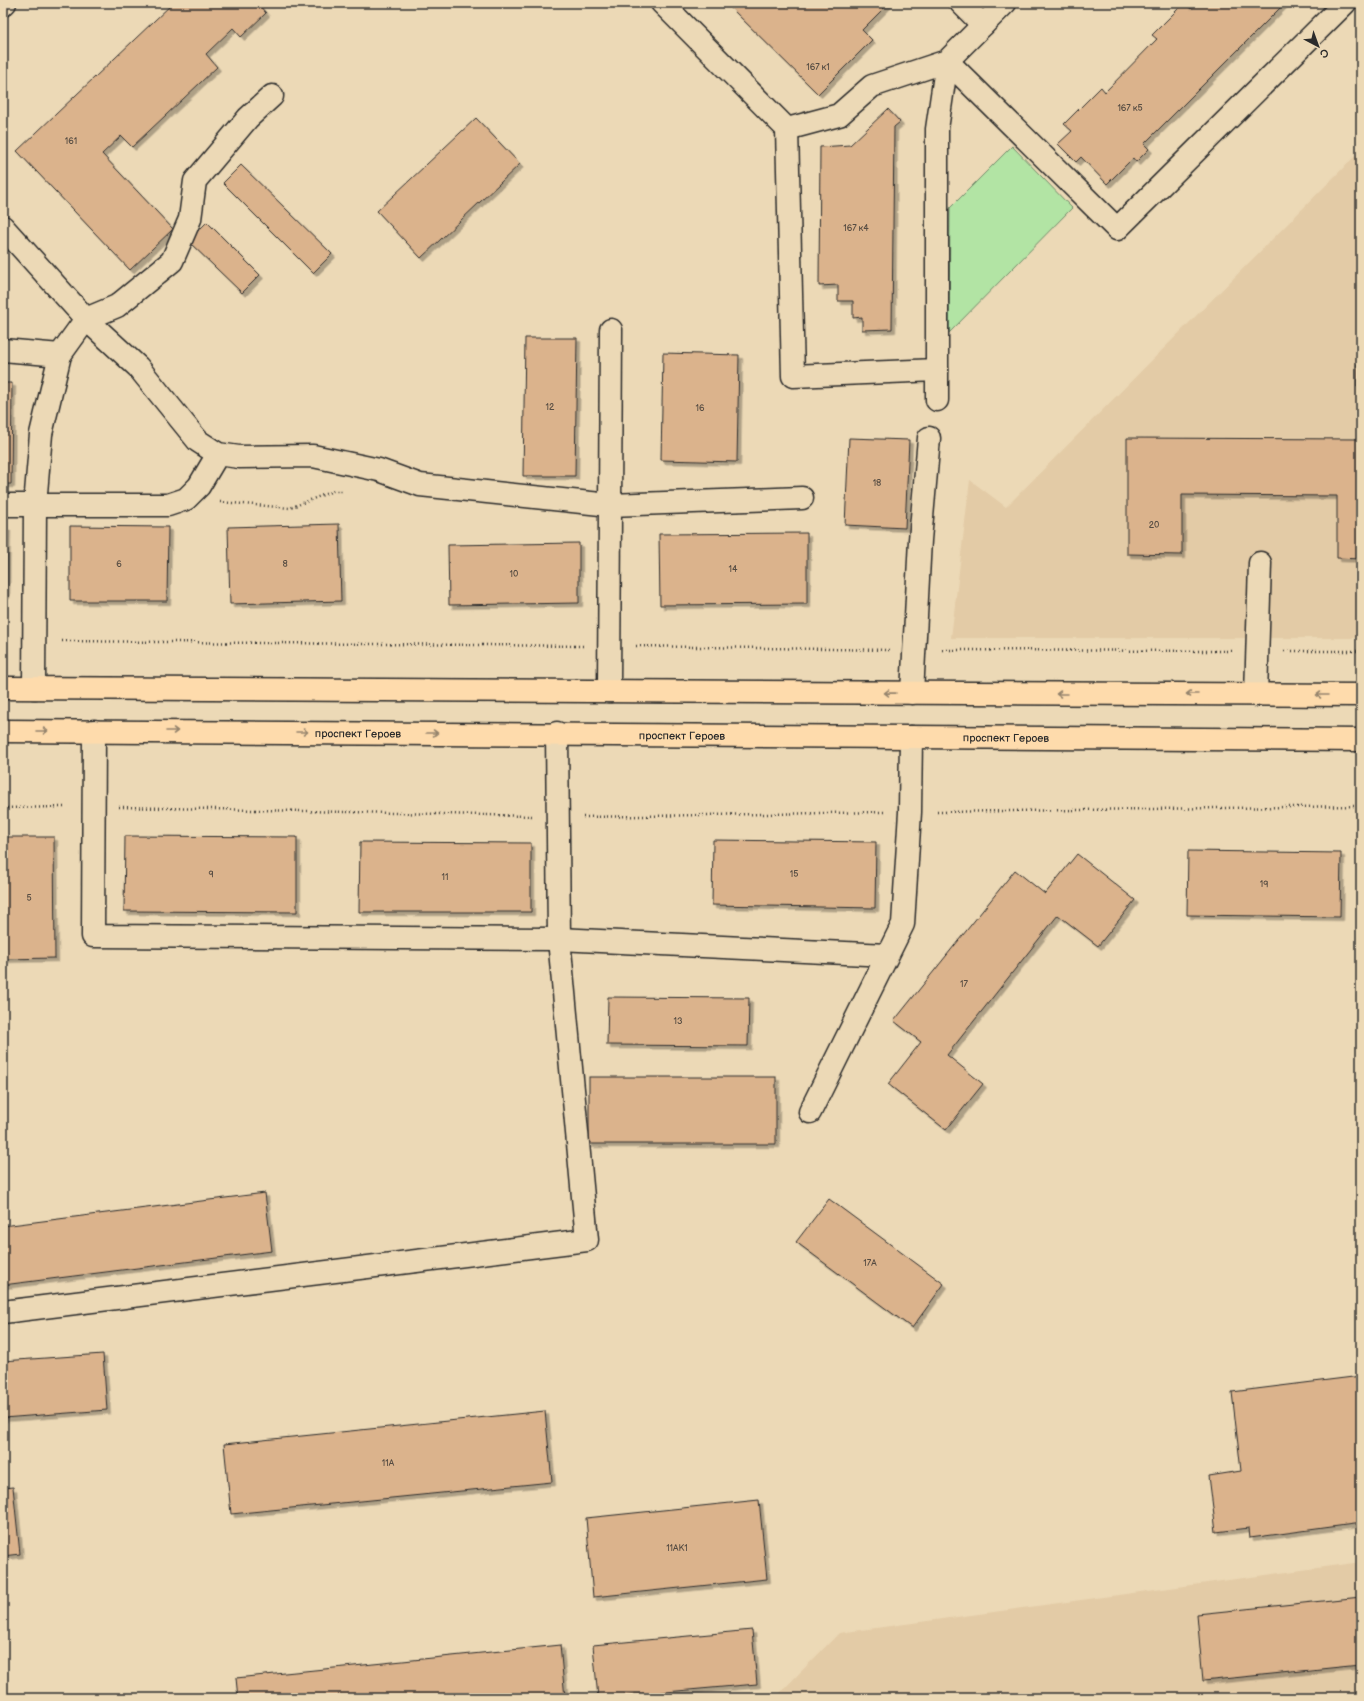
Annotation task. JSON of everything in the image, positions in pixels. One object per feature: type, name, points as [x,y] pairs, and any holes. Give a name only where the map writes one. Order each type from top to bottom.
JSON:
[{"type":"main road","points":[[3,688],[1361,695]]},
{"type":"main road","name":"проспект Героев","points":[[3,730],[1361,740]]},
{"type":"lane","points":[[662,3],[787,129],[794,376],[937,370]]},
{"type":"lane","points":[[961,3],[983,25]]},
{"type":"lane","points":[[787,129],[839,115],[872,86],[947,61],[1005,3]]},
{"type":"lane","points":[[947,61],[1117,229],[1345,3]]},
{"type":"lane","points":[[937,400],[937,129],[947,61]]},
{"type":"lane","points":[[34,688],[35,505],[41,434],[60,355],[86,319],[118,306],[172,261],[190,219],[195,181],[248,118],[272,96]]},
{"type":"lane","points":[[3,227],[86,319],[138,367],[198,441],[218,454],[239,457],[313,456],[379,470],[420,485],[610,505],[802,498]]},
{"type":"lane","points":[[609,691],[611,330]]},
{"type":"lane","points":[[3,350],[60,355]]},
{"type":"lane","points":[[912,693],[920,540],[929,438]]},
{"type":"lane","points":[[3,505],[168,504],[186,499],[198,486],[218,454]]},
{"type":"lane","points":[[1256,695],[1260,563]]},
{"type":"lane","points":[[94,731],[93,936],[559,939],[887,955]]},
{"type":"lane","points":[[3,1312],[587,1240],[559,939],[557,734]]},
{"type":"lane","points":[[810,1112],[902,924],[910,812],[911,737]]},
{"type":"path","points":[[186,499],[290,508],[333,491],[348,492]]},
{"type":"path","points":[[3,641],[914,650],[1361,651]]},
{"type":"path","points":[[3,808],[94,806],[558,817],[1361,806]]},
{"type":"shaded area","points":[[1361,150],[1361,638],[951,638],[970,480],[1006,507]]},
{"type":"shaded area","points":[[1361,1562],[1361,1698],[775,1698],[839,1633]]},
{"type":"green space","points":[[1012,146],[1072,208],[949,333],[950,208]]},
{"type":"building","points":[[173,3],[257,3],[266,13],[241,37],[233,28],[206,54],[217,67],[132,147],[121,136],[102,154],[173,229],[130,270],[17,151]]},
{"type":"building","points":[[726,3],[889,3],[862,30],[872,40],[818,94]]},
{"type":"building","points":[[1184,3],[1191,9],[1198,3],[1285,3],[1144,144],[1149,149],[1136,162],[1133,158],[1107,184],[1081,157],[1076,162],[1058,144],[1072,131],[1064,124],[1101,87],[1105,92],[1157,39],[1152,35]]},
{"type":"building","points":[[888,109],[900,122],[894,127],[892,329],[862,330],[862,317],[853,318],[853,301],[838,301],[838,285],[819,286],[820,147],[850,145]]},
{"type":"building","points":[[476,118],[520,164],[421,258],[377,211]]},
{"type":"building","points":[[241,165],[332,254],[313,273],[223,183]]},
{"type":"building","points":[[207,222],[260,275],[242,293],[188,241]]},
{"type":"building","points":[[525,338],[577,338],[575,476],[523,476]]},
{"type":"building","points":[[663,353],[739,355],[737,462],[661,460]]},
{"type":"building","points":[[1357,364],[1361,364],[1361,386],[1357,386]]},
{"type":"building","points":[[3,383],[12,383],[11,484],[3,484]]},
{"type":"building","points":[[849,438],[909,440],[905,528],[845,525]]},
{"type":"building","points":[[1127,438],[1361,439],[1361,559],[1337,558],[1337,496],[1182,495],[1182,555],[1127,554]]},
{"type":"building","points":[[339,524],[341,601],[230,604],[228,527]]},
{"type":"building","points":[[70,526],[168,527],[167,601],[70,601]]},
{"type":"building","points":[[3,527],[7,527],[6,595],[3,595]]},
{"type":"building","points":[[807,533],[807,604],[660,605],[659,534]]},
{"type":"building","points":[[579,543],[579,603],[449,605],[448,545]]},
{"type":"building","points":[[125,836],[297,837],[297,912],[124,911]]},
{"type":"building","points":[[3,837],[54,837],[55,958],[3,959]]},
{"type":"building","points":[[713,840],[876,842],[875,908],[712,905]]},
{"type":"building","points":[[360,842],[531,843],[531,912],[359,912]]},
{"type":"building","points":[[1188,851],[1341,853],[1340,917],[1187,915]]},
{"type":"building","points":[[1077,854],[1135,900],[1098,946],[1058,915],[947,1055],[983,1084],[946,1130],[888,1084],[921,1042],[894,1021],[1015,870],[1045,894]]},
{"type":"building","points":[[608,997],[749,998],[748,1046],[607,1045]]},
{"type":"building","points":[[589,1077],[776,1077],[776,1144],[589,1144]]},
{"type":"building","points":[[265,1193],[272,1251],[3,1285],[3,1226]]},
{"type":"building","points":[[829,1199],[944,1284],[912,1328],[796,1242]]},
{"type":"building","points":[[103,1354],[107,1410],[3,1418],[3,1361]]},
{"type":"building","points":[[1361,1376],[1361,1523],[1250,1538],[1249,1528],[1216,1532],[1209,1476],[1241,1471],[1232,1392]]},
{"type":"building","points":[[545,1411],[552,1482],[231,1514],[224,1444]]},
{"type":"building","points":[[13,1487],[20,1554],[3,1556],[3,1488]]},
{"type":"building","points":[[759,1500],[767,1579],[593,1597],[586,1518]]},
{"type":"building","points":[[1361,1597],[1361,1665],[1203,1681],[1197,1614]]},
{"type":"building","points":[[752,1630],[757,1684],[598,1698],[593,1645]]},
{"type":"building","points":[[560,1645],[565,1698],[238,1698],[236,1678]]}]
